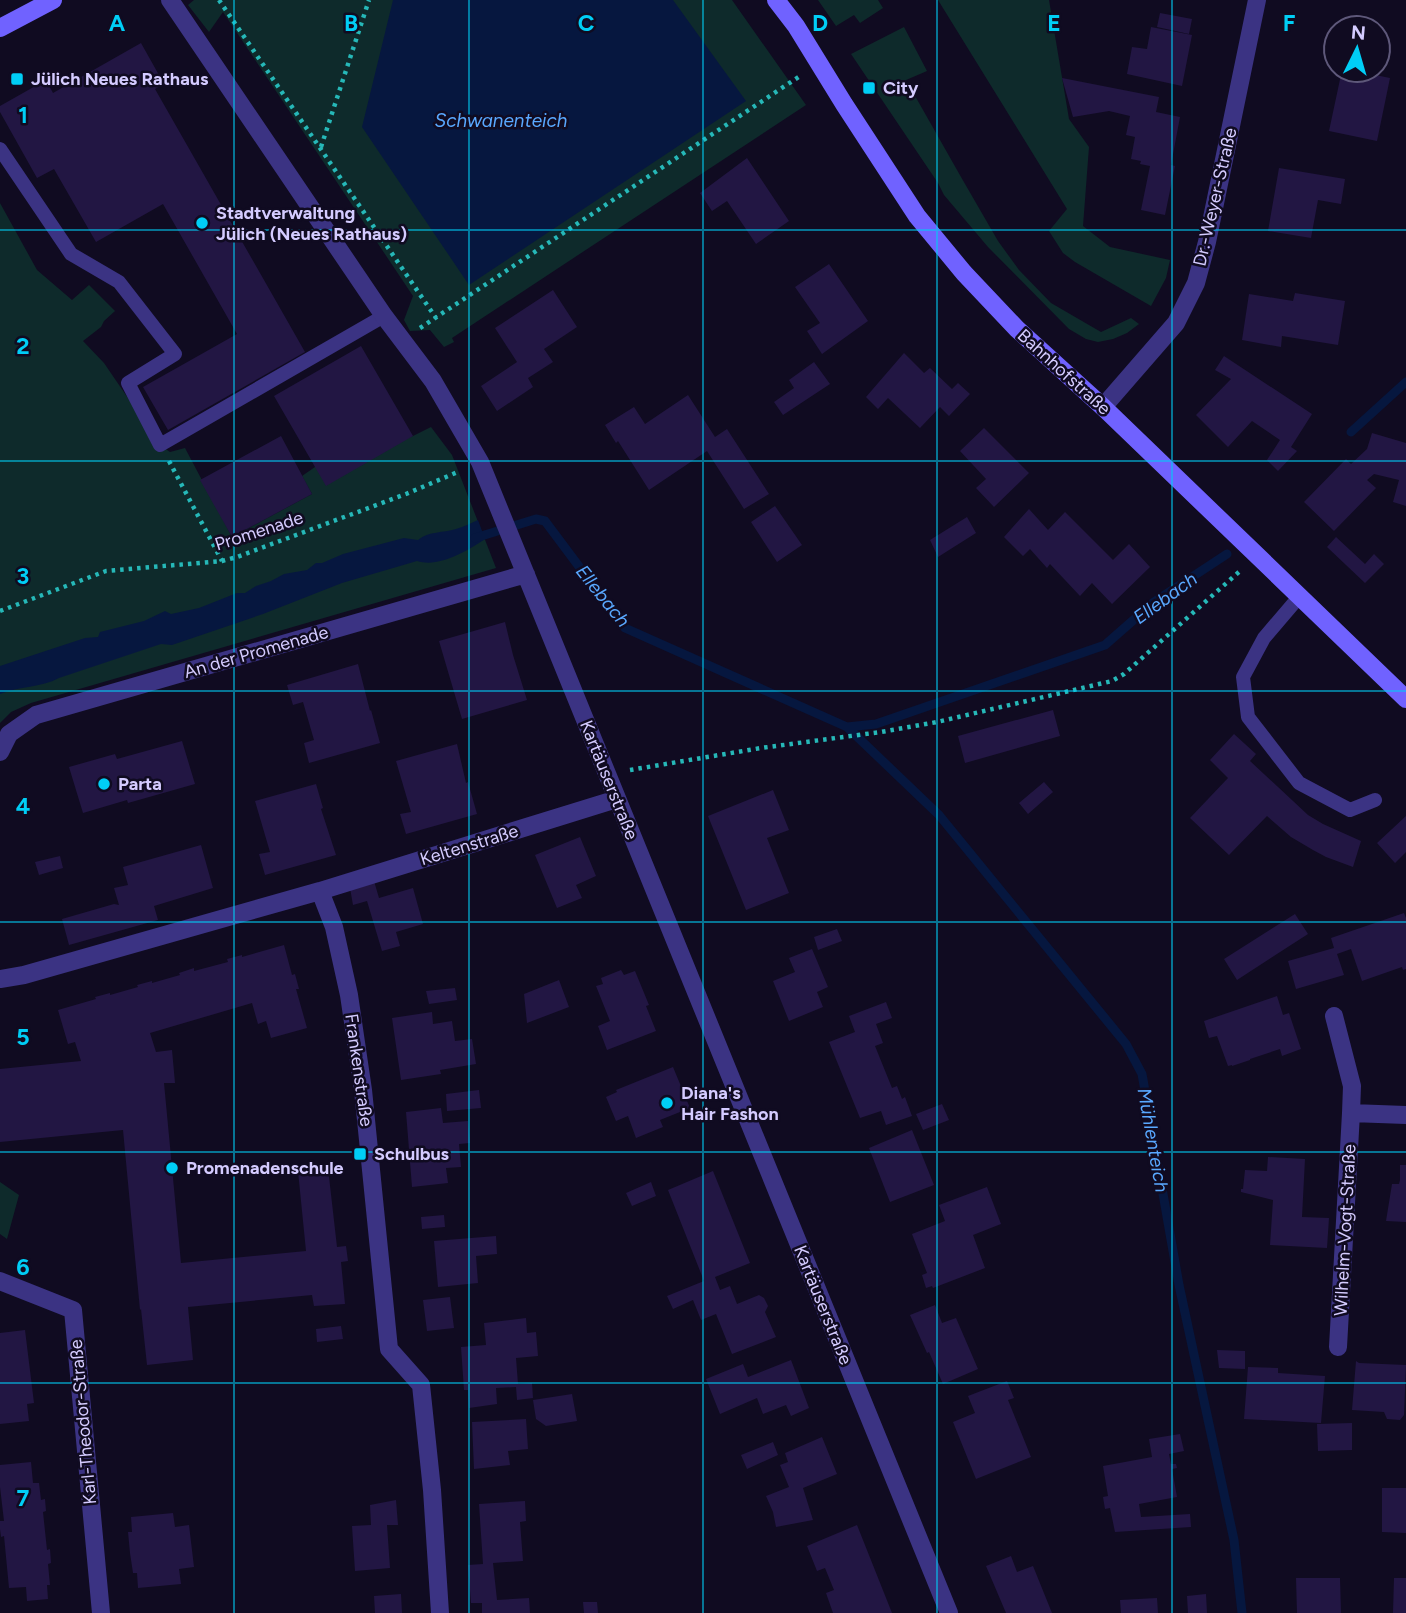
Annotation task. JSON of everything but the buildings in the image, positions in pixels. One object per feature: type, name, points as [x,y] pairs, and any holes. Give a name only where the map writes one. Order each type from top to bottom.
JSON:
[{"type":"main road","points":[[0,28],[52,0]]},
{"type":"main road","name":"Bahnhofstraße","points":[[776,0],[796,26],[918,216],[964,273],[1017,329],[1103,407],[1406,699]]},
{"type":"street","name":"Kartäuserstraße","points":[[170,0],[384,316],[433,381],[480,462],[949,1613]]},
{"type":"street","name":"Dr.-Weyer-Straße","points":[[1103,407],[1176,323],[1196,283],[1207,242],[1257,0]]},
{"type":"street","name":"An der Promenade","points":[[0,752],[9,734],[36,715],[526,575]]},
{"type":"street","name":"Keltenstraße","points":[[320,891],[617,799]]},
{"type":"street","points":[[0,979],[24,975],[320,891]]},
{"type":"street","name":"Frankenstraße","points":[[320,891],[334,927],[349,995],[363,1090],[389,1349],[421,1385],[432,1490],[440,1613]]},
{"type":"street","name":"Wilhelm-Vogt-Straße","points":[[1334,1016],[1352,1086],[1338,1346]]},
{"type":"street","points":[[1351,1113],[1406,1115]]},
{"type":"street","name":"Karl-Theodor-Straße","points":[[0,1281],[73,1310],[101,1613]]},
{"type":"lane","points":[[0,149],[71,254],[119,282],[176,354],[128,383],[160,445],[384,316]]},
{"type":"lane","points":[[1299,597],[1264,638],[1243,677],[1248,717],[1299,783],[1350,810],[1375,800]]},
{"type":"path","points":[[219,0],[436,318]]},
{"type":"path","points":[[321,148],[369,0]]},
{"type":"path","points":[[401,340],[819,64]]},
{"type":"path","points":[[160,445],[222,561]]},
{"type":"path","name":"Promenade","points":[[0,611],[106,571],[222,561],[237,557],[406,494],[480,462]]},
{"type":"path","points":[[607,775],[761,748],[937,722],[1112,681],[1124,674],[1256,556]]},
{"type":"green space","points":[[194,0],[732,0],[806,105],[452,338],[454,342],[444,347],[430,330],[410,331],[404,320],[413,296],[223,12],[209,32],[188,5]]},
{"type":"green space","points":[[818,0],[878,0],[883,8],[860,23],[854,15],[836,26]]},
{"type":"green space","points":[[938,0],[1049,0],[1069,119],[1089,147],[1083,226],[1110,247],[1170,260],[1166,278],[1151,306],[1063,253],[1049,231],[1067,209]]},
{"type":"green space","points":[[904,27],[927,71],[906,80],[998,241],[1019,270],[1051,303],[1101,332],[1131,318],[1139,324],[1127,333],[1098,342],[1086,339],[1069,329],[988,247],[944,195],[851,54]]},
{"type":"green space","points":[[0,203],[37,270],[72,300],[89,285],[115,311],[83,341],[104,363],[160,445],[170,452],[185,448],[232,537],[312,494],[302,476],[315,467],[413,436],[431,427],[452,455],[496,568],[31,703],[11,712],[0,723]]},
{"type":"green space","points":[[0,1182],[19,1195],[7,1239],[0,1234]]},
{"type":"water","name":"Schwanenteich","points":[[393,0],[673,0],[746,101],[469,285],[362,127]]},
{"type":"water","points":[[478,520],[485,539],[452,557],[426,563],[417,561],[342,583],[172,645],[161,644],[45,684],[0,694],[0,666],[85,638],[98,637],[100,632],[144,621],[165,611],[171,614],[199,608],[237,593],[245,593],[284,574],[307,570],[316,563],[343,554],[404,538],[418,540]]},
{"type":"waterway","name":"Ellebach","points":[[1351,432],[1406,382]]},
{"type":"waterway","name":"Ellebach","points":[[475,538],[536,519],[545,521],[625,628],[847,727],[876,724],[1105,645],[1154,602],[1227,554]]},
{"type":"waterway","name":"Mühlenteich","points":[[847,727],[939,815],[1126,1044],[1142,1074],[1179,1285],[1234,1540],[1242,1613]]},
{"type":"place","name":"Jülich Neues Rathaus","points":[[17,79]]},
{"type":"place","name":"City","points":[[869,88]]},
{"type":"place","name":"Stadtverwaltung Jülich (Neues Rathaus)","points":[[202,223]]},
{"type":"place","name":"Parta","points":[[104,784]]},
{"type":"place","name":"Diana's Hair Fashon","points":[[667,1103]]},
{"type":"place","name":"Schulbus","points":[[360,1154]]},
{"type":"place","name":"Promenadenschule","points":[[172,1168]]}]
